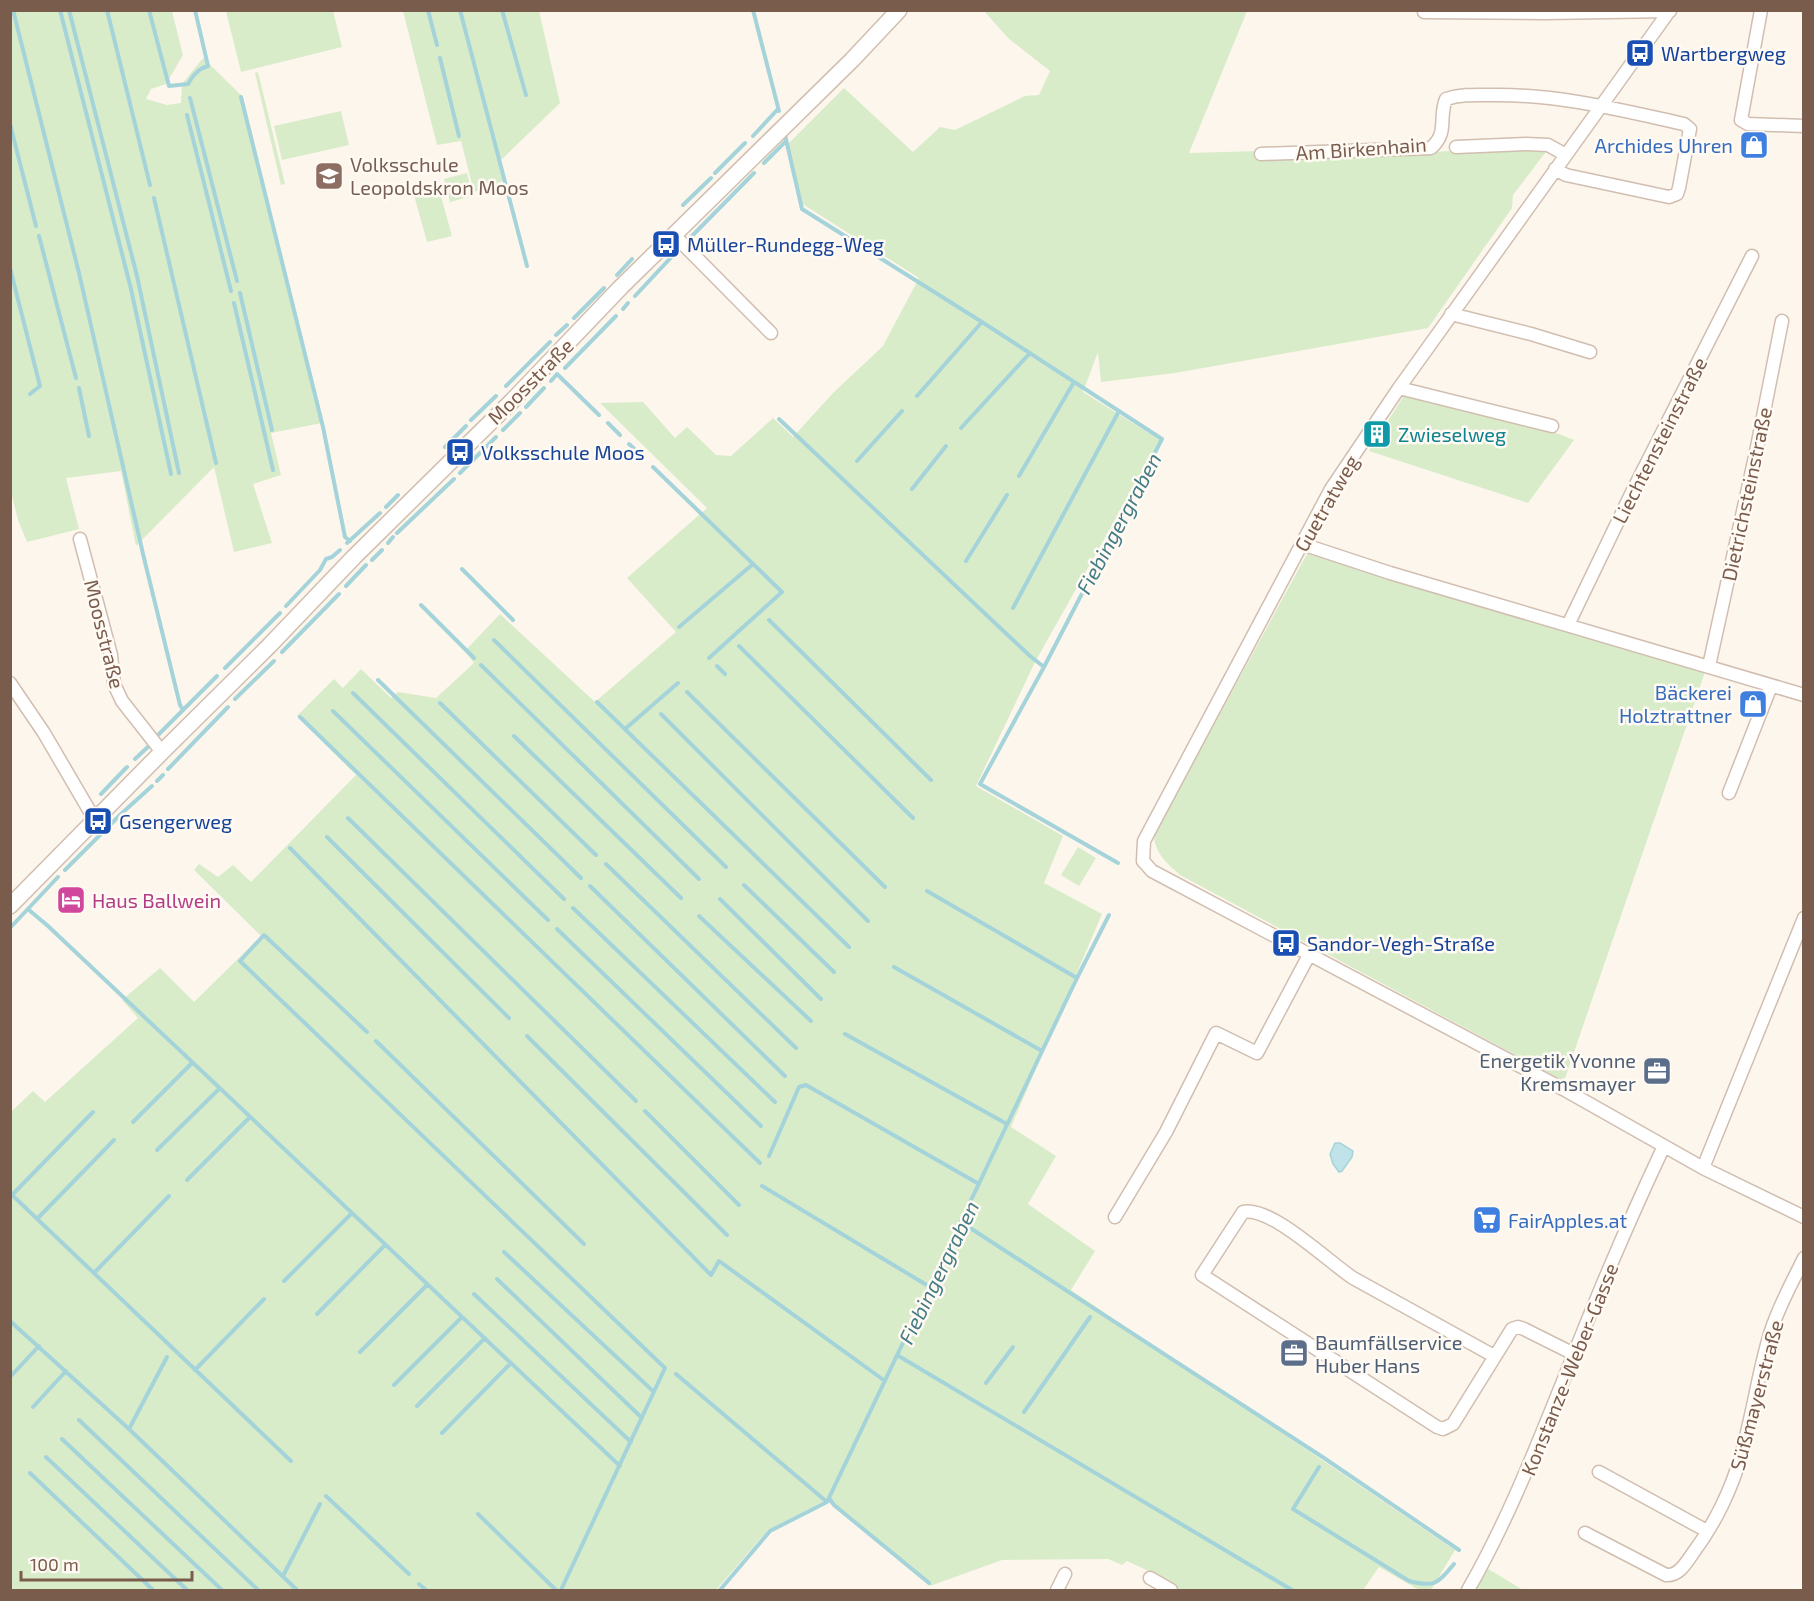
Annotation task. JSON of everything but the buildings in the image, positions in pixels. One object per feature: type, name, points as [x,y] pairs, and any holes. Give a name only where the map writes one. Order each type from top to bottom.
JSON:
[{"type":"street","name":"Moosstraße","points":[[10,906],[269,646],[346,565],[852,60],[899,10]]},
{"type":"street","points":[[1761,10],[1741,120],[1748,124],[1803,126]]},
{"type":"street","points":[[1424,12],[1670,11]]},
{"type":"street","name":"Guetratweg","points":[[1309,955],[1152,870],[1143,861],[1144,841],[1321,505],[1369,430],[1670,11]]},
{"type":"street","name":"Am Birkenhain","points":[[1261,154],[1431,148],[1439,141],[1442,131],[1442,107],[1446,99],[1456,95],[1520,95],[1603,106]]},
{"type":"street","points":[[1556,169],[1566,175],[1668,197],[1677,194],[1690,129],[1684,124],[1603,106]]},
{"type":"street","name":"Am Birkenhain","points":[[1456,147],[1548,145],[1566,155]]},
{"type":"street","points":[[675,236],[771,333]]},
{"type":"street","name":"Liechtensteinstraße","points":[[1568,625],[1634,488],[1752,255]]},
{"type":"street","points":[[1451,315],[1531,334],[1590,352]]},
{"type":"street","name":"Dietrichsteinstraße","points":[[1708,666],[1756,452],[1782,321]]},
{"type":"street","points":[[1399,388],[1552,426]]},
{"type":"street","name":"Moosstraße","points":[[80,539],[111,655],[114,684],[122,700],[162,752]]},
{"type":"street","points":[[1302,544],[1390,573],[1803,695]]},
{"type":"street","points":[[10,682],[96,818]]},
{"type":"street","points":[[1729,793],[1771,686]]},
{"type":"street","points":[[1703,1168],[1803,918]]},
{"type":"street","points":[[1115,1217],[1166,1132],[1216,1033],[1257,1053],[1309,955],[1565,1090],[1703,1168],[1803,1217]]},
{"type":"street","name":"Konstanze-Weber-Gasse","points":[[1468,1590],[1504,1523],[1524,1479],[1618,1248],[1664,1146]]},
{"type":"street","points":[[1494,1356],[1353,1278],[1297,1234],[1254,1210],[1244,1212],[1202,1275],[1443,1429],[1453,1424],[1508,1333],[1518,1327],[1574,1354]]},
{"type":"street","name":"Süßmayerstraße","points":[[1585,1533],[1666,1575],[1678,1572],[1692,1556],[1734,1479],[1770,1332],[1803,1258]]},
{"type":"street","points":[[1599,1472],[1707,1531]]},
{"type":"street","points":[[1058,1590],[1065,1574]]},
{"type":"street","points":[[1150,1578],[1171,1590]]},
{"type":"green space","points":[[11,10],[172,11],[183,55],[166,84],[151,89],[146,99],[167,105],[181,103],[182,84],[203,58],[242,96],[322,423],[271,433],[281,475],[253,484],[272,543],[234,552],[214,467],[136,546],[121,471],[66,478],[79,529],[27,542],[18,520],[10,488]]},
{"type":"green space","points":[[226,11],[333,11],[342,47],[241,72]]},
{"type":"green space","points":[[403,11],[539,11],[560,103],[500,161],[503,181],[474,192],[461,141],[437,145]]},
{"type":"green space","points":[[984,11],[1247,11],[1189,153],[1259,151],[1260,160],[1514,148],[1548,149],[1513,195],[1512,208],[1428,328],[1175,373],[1101,382],[1098,352],[1083,392],[1160,440],[1035,662],[976,786],[1063,836],[1044,883],[1102,914],[1011,1127],[1056,1156],[1028,1204],[1095,1251],[1071,1290],[1455,1550],[1431,1590],[1419,1590],[1379,1567],[1363,1590],[1180,1590],[1157,1575],[1127,1561],[1122,1565],[1108,1559],[1002,1560],[930,1586],[826,1500],[768,1530],[716,1590],[11,1590],[11,1112],[33,1091],[45,1102],[138,1018],[122,1000],[160,968],[194,1002],[261,936],[194,870],[199,864],[218,877],[233,865],[251,882],[356,775],[297,716],[334,679],[343,688],[361,669],[391,698],[398,692],[436,698],[474,663],[465,651],[500,614],[595,702],[676,632],[627,578],[707,508],[600,403],[643,402],[675,438],[687,427],[716,455],[731,456],[773,418],[793,437],[833,393],[883,346],[919,278],[801,203],[787,145],[844,88],[913,152],[940,127],[955,130],[1025,96],[1039,95],[1050,71],[1008,38]]},
{"type":"green space","points":[[258,72],[285,184],[281,185],[255,73]]},
{"type":"green space","points":[[341,111],[349,145],[282,160],[274,126]]},
{"type":"green space","points":[[467,173],[473,196],[450,202],[444,179]]},
{"type":"green space","points":[[437,182],[452,236],[427,242],[412,188]]},
{"type":"green space","points":[[1405,394],[1543,428],[1574,440],[1528,503],[1369,451]]},
{"type":"green space","points":[[1308,552],[1705,672],[1564,1081],[1180,875],[1162,858],[1157,848],[1154,835]]},
{"type":"green space","points":[[1078,847],[1096,858],[1079,886],[1061,875]]},
{"type":"green space","points":[[1485,1567],[1523,1590],[1472,1590]]},
{"type":"water","points":[[1335,1143],[1340,1143],[1353,1151],[1352,1157],[1339,1172],[1330,1154]]},
{"type":"waterway","points":[[13,10],[79,273],[143,554],[183,710]]},
{"type":"waterway","points":[[60,10],[131,289],[171,474]]},
{"type":"waterway","points":[[69,10],[137,276],[179,473]]},
{"type":"waterway","points":[[107,10],[150,185]]},
{"type":"waterway","points":[[149,10],[169,86],[188,84],[196,73],[208,66],[195,10]]},
{"type":"waterway","points":[[428,10],[437,45]]},
{"type":"waterway","points":[[460,10],[527,266]]},
{"type":"waterway","points":[[502,10],[526,95]]},
{"type":"waterway","name":"Fiebingergraben","points":[[753,10],[779,111]]},
{"type":"waterway","points":[[440,58],[459,136]]},
{"type":"waterway","points":[[241,97],[323,427],[345,537],[350,541]]},
{"type":"waterway","points":[[190,98],[237,281]]},
{"type":"waterway","points":[[753,136],[778,109]]},
{"type":"waterway","points":[[187,115],[231,291]]},
{"type":"waterway","points":[[10,124],[36,226]]},
{"type":"waterway","name":"Fiebingergraben","points":[[785,135],[802,209],[1162,439],[1044,667],[980,784],[1118,863]]},
{"type":"waterway","points":[[764,163],[786,141]]},
{"type":"waterway","points":[[715,173],[745,143]]},
{"type":"waterway","points":[[690,238],[754,173]]},
{"type":"waterway","points":[[683,205],[711,178]]},
{"type":"waterway","points":[[154,198],[216,463]]},
{"type":"waterway","points":[[39,236],[76,378]]},
{"type":"waterway","points":[[635,296],[677,251]]},
{"type":"waterway","points":[[617,275],[632,259]]},
{"type":"waterway","points":[[10,268],[40,386],[30,394]]},
{"type":"waterway","points":[[574,318],[604,288]]},
{"type":"waterway","points":[[240,293],[272,430]]},
{"type":"waterway","points":[[234,303],[273,470]]},
{"type":"waterway","points":[[623,309],[628,303]]},
{"type":"waterway","points":[[565,368],[616,316]]},
{"type":"waterway","points":[[917,396],[982,322]]},
{"type":"waterway","points":[[556,335],[567,325]]},
{"type":"waterway","points":[[506,386],[550,342]]},
{"type":"waterway","points":[[961,428],[1030,353]]},
{"type":"waterway","points":[[551,381],[557,374],[599,415]]},
{"type":"waterway","points":[[1019,476],[1074,382]]},
{"type":"waterway","points":[[79,388],[89,436]]},
{"type":"waterway","points":[[526,407],[544,388]]},
{"type":"waterway","points":[[471,420],[496,396]]},
{"type":"waterway","points":[[857,461],[902,411]]},
{"type":"waterway","points":[[1013,608],[1119,411]]},
{"type":"waterway","points":[[503,430],[520,413]]},
{"type":"waterway","points":[[779,419],[1044,667]]},
{"type":"waterway","points":[[608,423],[620,435]]},
{"type":"waterway","points":[[445,447],[466,426]]},
{"type":"waterway","points":[[460,473],[496,437]]},
{"type":"waterway","points":[[629,444],[643,457]]},
{"type":"waterway","points":[[912,489],[946,446]]},
{"type":"waterway","points":[[653,467],[782,592],[709,658]]},
{"type":"waterway","points":[[397,533],[454,479]]},
{"type":"waterway","points":[[386,507],[398,495]]},
{"type":"waterway","points":[[966,561],[1007,495]]},
{"type":"waterway","points":[[347,543],[380,513]]},
{"type":"waterway","points":[[388,543],[393,537]]},
{"type":"waterway","points":[[286,606],[320,570],[326,559],[340,550]]},
{"type":"waterway","points":[[372,560],[382,550]]},
{"type":"waterway","points":[[679,627],[753,564]]},
{"type":"waterway","points":[[346,586],[366,565]]},
{"type":"waterway","points":[[462,569],[513,620]]},
{"type":"waterway","points":[[282,652],[339,594]]},
{"type":"waterway","points":[[421,605],[474,658]]},
{"type":"waterway","points":[[225,668],[280,613]]},
{"type":"waterway","points":[[769,620],[931,780]]},
{"type":"waterway","points":[[494,640],[726,867]]},
{"type":"waterway","points":[[739,646],[913,818]]},
{"type":"waterway","points":[[235,699],[274,661]]},
{"type":"waterway","points":[[481,665],[699,879]]},
{"type":"waterway","points":[[717,666],[725,674]]},
{"type":"waterway","points":[[155,738],[217,676]]},
{"type":"waterway","points":[[378,680],[581,878]]},
{"type":"waterway","points":[[625,729],[678,683]]},
{"type":"waterway","points":[[687,692],[885,887]]},
{"type":"waterway","points":[[353,693],[564,899]]},
{"type":"waterway","points":[[597,702],[849,947]]},
{"type":"waterway","points":[[440,703],[596,855]]},
{"type":"waterway","points":[[168,769],[228,707]]},
{"type":"waterway","points":[[333,711],[548,920]]},
{"type":"waterway","points":[[661,714],[868,921]]},
{"type":"waterway","points":[[300,717],[760,1163]]},
{"type":"waterway","points":[[514,736],[681,898]]},
{"type":"waterway","points":[[135,759],[150,745]]},
{"type":"waterway","points":[[101,794],[127,767]]},
{"type":"waterway","points":[[157,781],[163,775]]},
{"type":"waterway","points":[[65,870],[152,786]]},
{"type":"waterway","points":[[348,818],[636,1101]]},
{"type":"waterway","points":[[327,837],[509,1018]]},
{"type":"waterway","points":[[290,848],[711,1275],[719,1261],[885,1381]]},
{"type":"waterway","points":[[606,864],[796,1048]]},
{"type":"waterway","points":[[10,928],[58,877]]},
{"type":"waterway","points":[[744,885],[834,972]]},
{"type":"waterway","points":[[590,886],[785,1076]]},
{"type":"waterway","points":[[927,891],[1077,978]]},
{"type":"waterway","points":[[720,899],[821,999]]},
{"type":"waterway","points":[[573,908],[775,1102]]},
{"type":"waterway","points":[[29,910],[620,1466]]},
{"type":"waterway","name":"Fiebingergraben","points":[[720,1590],[770,1531],[827,1502],[1109,915]]},
{"type":"waterway","points":[[699,916],[811,1021]]},
{"type":"waterway","points":[[557,929],[761,1126]]},
{"type":"waterway","points":[[367,1032],[264,935],[240,961],[665,1368]]},
{"type":"waterway","points":[[894,967],[1042,1051]]},
{"type":"waterway","points":[[845,1034],[1007,1124]]},
{"type":"waterway","points":[[527,1036],[727,1235]]},
{"type":"waterway","points":[[376,1041],[584,1244]]},
{"type":"waterway","points":[[133,1122],[192,1063]]},
{"type":"waterway","points":[[769,1156],[799,1087],[806,1085],[979,1184]]},
{"type":"waterway","points":[[157,1150],[219,1089]]},
{"type":"waterway","points":[[645,1111],[739,1205]]},
{"type":"waterway","points":[[12,1195],[93,1112]]},
{"type":"waterway","points":[[187,1180],[250,1117]]},
{"type":"waterway","points":[[37,1219],[114,1140]]},
{"type":"waterway","points":[[762,1186],[930,1287]]},
{"type":"waterway","points":[[10,1193],[291,1461]]},
{"type":"waterway","points":[[94,1273],[169,1196]]},
{"type":"waterway","points":[[284,1281],[352,1213]]},
{"type":"waterway","points":[[961,1222],[1324,1458],[1459,1550]]},
{"type":"waterway","points":[[317,1314],[385,1245]]},
{"type":"waterway","points":[[504,1252],[654,1392]]},
{"type":"waterway","points":[[497,1279],[642,1418]]},
{"type":"waterway","points":[[360,1352],[427,1285]]},
{"type":"waterway","points":[[474,1294],[631,1442]]},
{"type":"waterway","points":[[195,1370],[264,1299]]},
{"type":"waterway","points":[[394,1385],[462,1317]]},
{"type":"waterway","points":[[1024,1412],[1090,1317]]},
{"type":"waterway","points":[[10,1321],[129,1429],[297,1590]]},
{"type":"waterway","points":[[417,1406],[485,1338]]},
{"type":"waterway","points":[[10,1377],[39,1346]]},
{"type":"waterway","points":[[986,1383],[1013,1347]]},
{"type":"waterway","points":[[897,1355],[1292,1590]]},
{"type":"waterway","points":[[129,1429],[167,1357]]},
{"type":"waterway","points":[[442,1433],[511,1363]]},
{"type":"waterway","points":[[561,1590],[665,1368]]},
{"type":"waterway","points":[[33,1407],[66,1371]]},
{"type":"waterway","points":[[676,1374],[827,1502]]},
{"type":"waterway","points":[[79,1420],[258,1590]]},
{"type":"waterway","points":[[62,1439],[222,1590]]},
{"type":"waterway","points":[[46,1457],[187,1590]]},
{"type":"waterway","points":[[1319,1467],[1293,1509],[1409,1581],[1430,1584],[1440,1580],[1454,1564]]},
{"type":"waterway","points":[[30,1473],[153,1590]]},
{"type":"waterway","points":[[326,1496],[409,1574]]},
{"type":"waterway","points":[[829,1498],[834,1505],[929,1583]]},
{"type":"waterway","points":[[283,1576],[320,1504]]},
{"type":"waterway","points":[[478,1514],[556,1590]]},
{"type":"waterway","points":[[419,1584],[426,1590]]},
{"type":"place","name":"Wartbergweg","points":[[1640,53]]},
{"type":"place","name":"Archides Uhren","points":[[1754,145]]},
{"type":"place","name":"Volksschule Leopoldskron Moos","points":[[329,176]]},
{"type":"place","name":"Müller-Rundegg-Weg","points":[[666,244]]},
{"type":"place","name":"Zwieselweg","points":[[1377,434]]},
{"type":"place","name":"Volksschule Moos","points":[[460,452]]},
{"type":"place","name":"Bäckerei Holztrattner","points":[[1753,704]]},
{"type":"place","name":"Gsengerweg","points":[[98,821]]},
{"type":"place","name":"Haus Ballwein","points":[[71,900]]},
{"type":"place","name":"Sandor-Vegh-Straße","points":[[1286,943]]},
{"type":"place","name":"Energetik Yvonne Kremsmayer","points":[[1657,1071]]},
{"type":"place","name":"FairApples.at","points":[[1487,1220]]},
{"type":"place","name":"Baumfällservice Huber Hans","points":[[1294,1353]]}]
